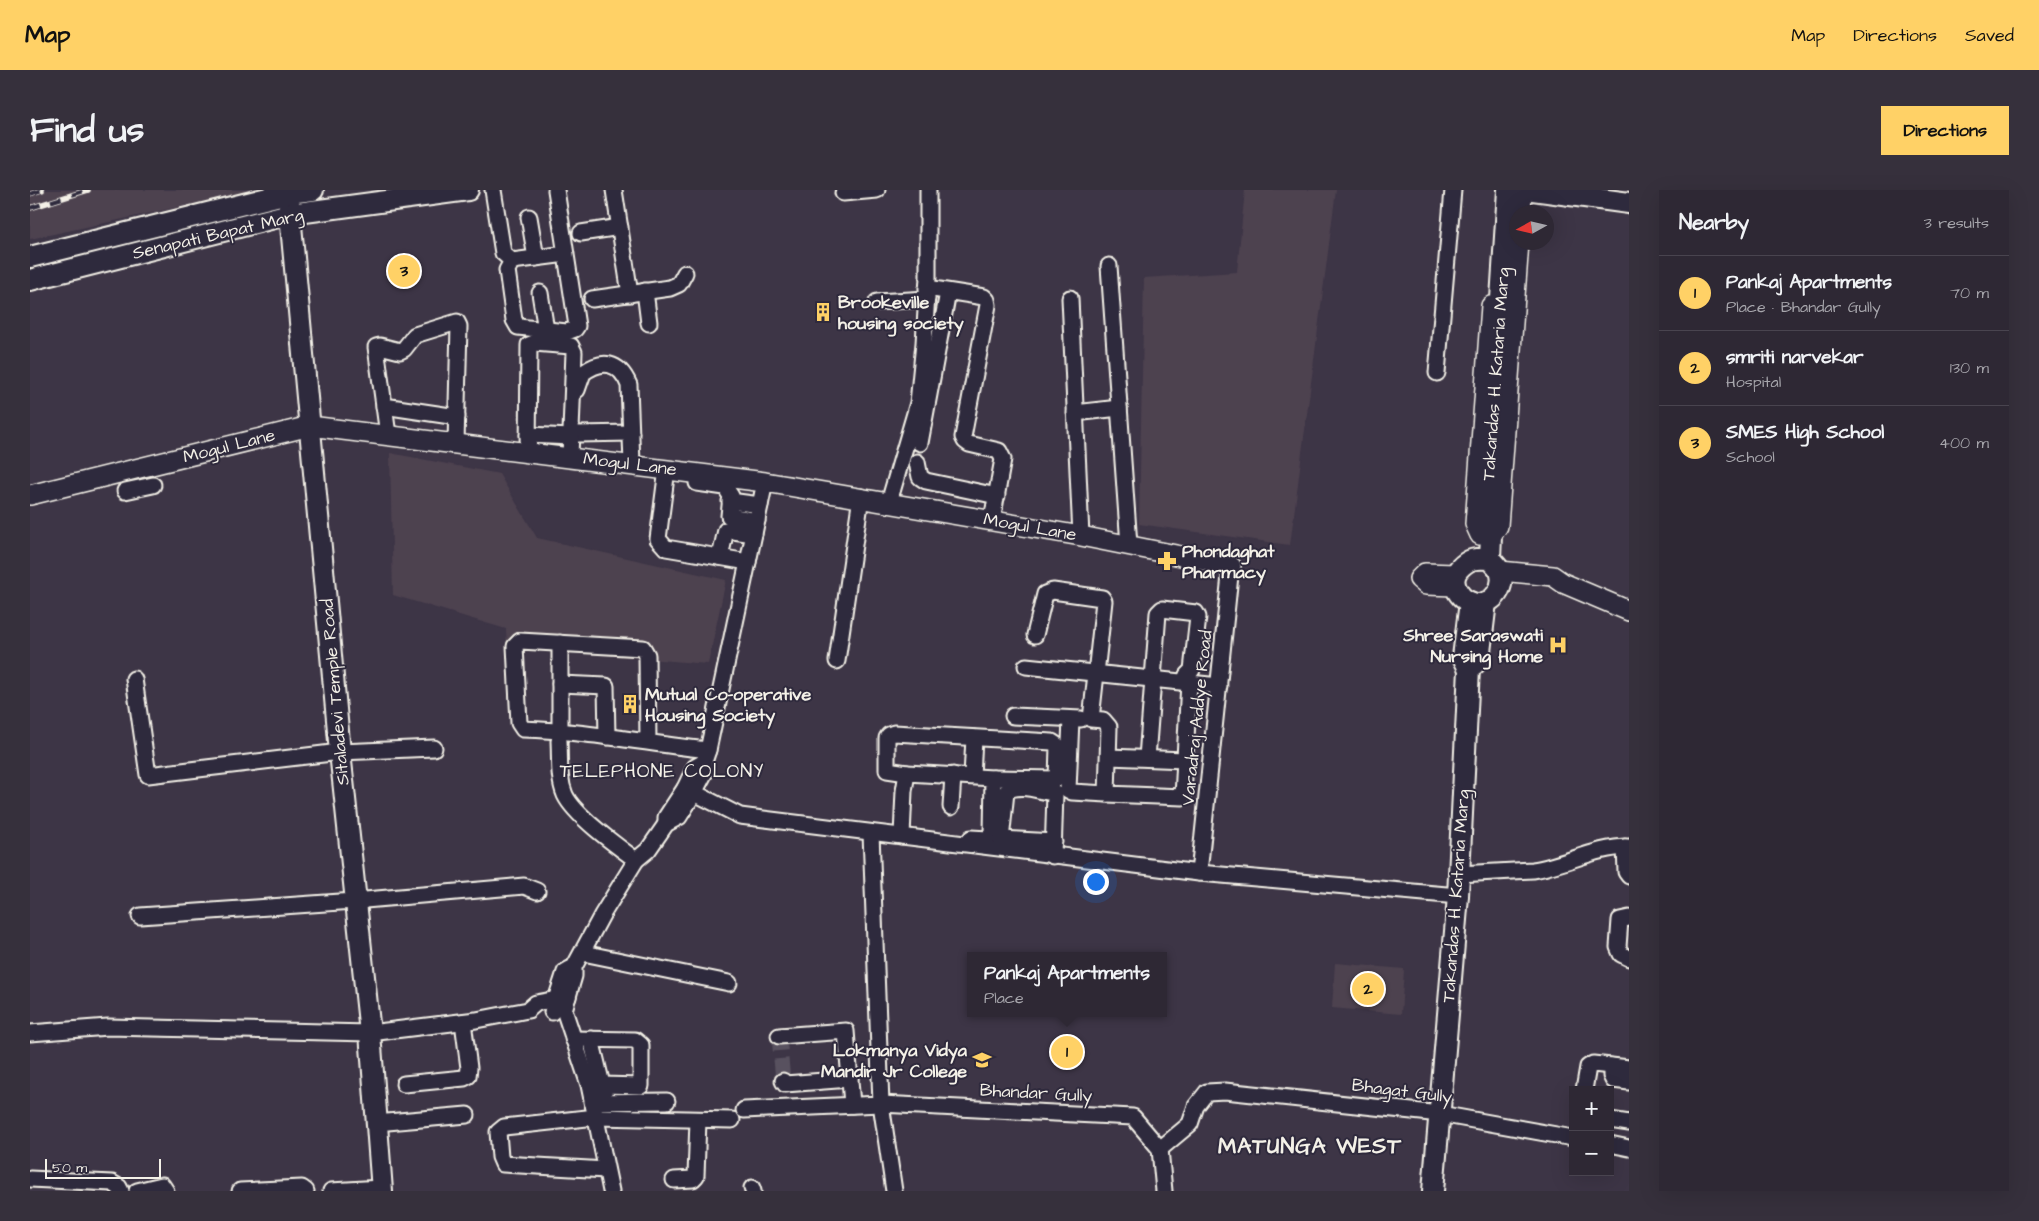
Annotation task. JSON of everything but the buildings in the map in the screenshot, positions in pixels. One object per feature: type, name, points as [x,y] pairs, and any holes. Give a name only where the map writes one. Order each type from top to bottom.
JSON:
[{"type":"main road","name":"Senapati Bapat Marg","points":[[30,257],[288,193],[313,190]]},
{"type":"main road","name":"Senapati Bapat Marg","points":[[30,280],[290,214],[468,190]]},
{"type":"main road","name":"Takandas H. Kataria Marg","points":[[1492,568],[1486,529],[1508,190]]},
{"type":"main road","points":[[1533,190],[1595,194],[1629,203]]},
{"type":"main road","name":"Sitaladevi Temple Road","points":[[288,193],[354,901],[370,1033],[381,1190]]},
{"type":"main road","points":[[167,223],[172,244]]},
{"type":"main road","points":[[1473,558],[1492,568],[1498,593],[1490,601],[1478,602],[1459,594],[1455,580],[1466,562],[1473,558]]},
{"type":"main road","name":"Takandas H. Kataria Marg","points":[[1433,1191],[1458,896],[1469,669],[1479,660],[1478,602]]},
{"type":"street","points":[[493,190],[504,253],[512,261]]},
{"type":"street","points":[[512,261],[507,270],[515,324],[522,328],[571,331],[575,329],[577,326],[556,190]]},
{"type":"street","points":[[614,190],[620,227],[638,293],[649,323]]},
{"type":"street","points":[[843,193],[877,190]]},
{"type":"street","points":[[889,502],[918,403],[927,294],[928,190]]},
{"type":"street","points":[[1437,373],[1453,190]]},
{"type":"street","points":[[1499,190],[1475,524],[1486,529],[1498,526],[1518,250]]},
{"type":"street","points":[[1521,205],[1522,190]]},
{"type":"street","points":[[529,217],[536,258]]},
{"type":"street","points":[[581,233],[620,227]]},
{"type":"street","points":[[512,261],[566,254]]},
{"type":"street","points":[[1109,266],[1129,545]]},
{"type":"street","points":[[592,299],[674,286],[685,273]]},
{"type":"street","points":[[920,443],[948,292]]},
{"type":"street","points":[[877,302],[948,292],[984,297],[987,300],[988,305],[963,437],[969,444],[999,451],[1002,454],[1003,459],[992,520]]},
{"type":"street","points":[[540,293],[546,330]]},
{"type":"street","points":[[1070,298],[1081,536]]},
{"type":"street","points":[[388,435],[376,347],[380,346],[400,351],[404,349],[415,335],[457,322],[459,326],[456,443]]},
{"type":"street","points":[[574,458],[574,435],[573,348],[534,342],[529,346],[528,444],[574,435],[631,433]]},
{"type":"street","points":[[574,435],[577,391],[582,373],[598,364],[608,364],[616,367],[626,378],[629,385],[632,464]]},
{"type":"street","points":[[384,406],[457,418]]},
{"type":"street","points":[[1075,413],[1119,408]]},
{"type":"street","name":"Mogul Lane","points":[[30,495],[310,426],[456,443],[528,444],[574,458],[632,464],[667,474],[766,482],[889,502],[1081,536],[1232,566]]},
{"type":"street","points":[[918,462],[920,477],[926,481],[997,496]]},
{"type":"street","points":[[667,474],[658,539],[660,543],[666,548],[748,562]]},
{"type":"street","points":[[692,477],[725,487],[730,492],[729,516],[756,527]]},
{"type":"street","points":[[611,1191],[606,1170],[598,1107],[560,1005],[565,972],[574,967],[583,953],[602,916],[636,860],[648,850],[666,824],[679,817],[690,790],[705,772],[706,756],[766,482]]},
{"type":"street","points":[[125,491],[153,485]]},
{"type":"street","points":[[837,661],[861,498]]},
{"type":"street","points":[[730,501],[760,505]]},
{"type":"street","points":[[720,557],[726,530],[756,527]]},
{"type":"street","name":"Varadraj Addye Road","points":[[1199,873],[1232,566]]},
{"type":"street","points":[[1492,568],[1553,576],[1562,583],[1629,611]]},
{"type":"street","points":[[1419,579],[1426,586],[1455,580]]},
{"type":"street","points":[[1035,634],[1045,594],[1049,591],[1053,590],[1102,598],[1105,606],[1092,719]]},
{"type":"street","points":[[1071,719],[1068,790],[1072,792],[1182,798],[1184,796],[1187,675],[1192,670],[1198,617],[1196,613],[1159,610],[1147,758]]},
{"type":"street","points":[[648,742],[648,655],[643,648],[520,641],[515,646],[519,723],[522,729],[560,736],[607,736],[648,742],[706,756]]},
{"type":"street","points":[[560,643],[560,776],[565,796],[583,817],[608,840],[636,860]]},
{"type":"street","points":[[1026,666],[1219,686]]},
{"type":"street","points":[[134,679],[148,776],[164,781],[340,752],[434,748]]},
{"type":"street","points":[[560,684],[606,686],[607,736]]},
{"type":"street","points":[[1012,716],[1092,719],[1103,720],[1107,723],[1109,727],[1109,757],[1107,794]]},
{"type":"street","points":[[894,733],[1052,742],[1058,746],[1057,779],[907,774],[887,770],[887,738],[894,733]]},
{"type":"street","points":[[972,776],[974,738]]},
{"type":"street","points":[[1109,757],[1185,760]]},
{"type":"street","points":[[902,831],[904,791],[907,774]]},
{"type":"street","points":[[951,806],[953,776]]},
{"type":"street","points":[[902,831],[909,828],[916,833],[988,839],[992,834],[993,778]]},
{"type":"street","points":[[1001,844],[1006,792],[1012,788],[1038,789],[1043,792],[1057,794],[1053,849]]},
{"type":"street","points":[[690,790],[740,816],[871,833],[902,831],[1053,849],[1199,873],[1458,896]]},
{"type":"street","points":[[871,833],[881,1104],[894,1191]]},
{"type":"street","points":[[1459,874],[1544,868],[1602,850],[1627,847],[1626,872],[1629,876]]},
{"type":"street","points":[[140,916],[354,901],[524,886],[537,891]]},
{"type":"street","points":[[1629,918],[1620,920],[1618,948],[1621,954],[1629,958]]},
{"type":"street","points":[[583,953],[728,982]]},
{"type":"street","points":[[30,1033],[108,1027],[370,1033],[463,1022],[528,1010],[540,1014],[560,1005]]},
{"type":"street","points":[[404,1084],[468,1076],[469,1068],[463,1022]]},
{"type":"street","points":[[779,1036],[790,1033],[846,1031],[852,1105]]},
{"type":"street","points":[[573,1039],[635,1040],[639,1042],[642,1048],[641,1086],[602,1085]]},
{"type":"street","points":[[591,1039],[602,1085],[598,1107]]},
{"type":"street","points":[[1585,1086],[1590,1065],[1629,1068]]},
{"type":"street","points":[[1611,1066],[1613,1080],[1629,1082]]},
{"type":"street","points":[[783,1081],[785,1084],[850,1079]]},
{"type":"street","name":"Bhagat Gully","points":[[1160,1149],[1190,1124],[1196,1106],[1206,1092],[1225,1091],[1440,1114],[1569,1137]]},
{"type":"street","points":[[606,1170],[503,1164],[500,1157],[498,1132],[504,1127],[598,1107],[667,1101]]},
{"type":"street","name":"Bhandar Gully","points":[[744,1110],[881,1104],[1133,1117],[1160,1149]]},
{"type":"street","points":[[598,1107],[698,1120],[732,1120]]},
{"type":"street","points":[[376,1123],[468,1115]]},
{"type":"street","points":[[674,1180],[693,1179],[696,1176],[698,1120]]},
{"type":"street","points":[[1614,1121],[1629,1123]]},
{"type":"street","points":[[1614,1145],[1629,1148]]},
{"type":"street","points":[[1160,1149],[1164,1191]]},
{"type":"street","points":[[30,1179],[112,1183],[119,1187],[121,1191]]},
{"type":"street","points":[[137,1191],[162,1185],[166,1191]]},
{"type":"street","points":[[240,1191],[302,1188],[306,1191]]},
{"type":"street","points":[[331,1191],[381,1190]]},
{"type":"shaded area","points":[[30,190],[258,190],[30,239]]},
{"type":"shaded area","points":[[1245,190],[1336,190],[1290,545],[1139,524],[1144,278],[1237,272]]},
{"type":"shaded area","points":[[390,453],[499,474],[537,538],[726,580],[708,664],[507,647],[506,629],[393,595]]},
{"type":"shaded area","points":[[1335,963],[1404,969],[1401,1014],[1332,1008]]},
{"type":"tunnel","points":[[779,1036],[783,1081]]},
{"type":"railway","points":[[30,194],[42,190]]},
{"type":"railway","points":[[30,208],[88,190]]},
{"type":"place","name":"SMES High School","points":[[404,271]]},
{"type":"place","name":"Brookeville housing society","points":[[823,312]]},
{"type":"place","name":"Phondaghat Pharmacy","points":[[1167,561]]},
{"type":"place","name":"Shree Saraswati Nursing Home","points":[[1558,645]]},
{"type":"place","name":"Mutual Co-operative Housing Society","points":[[630,704]]},
{"type":"place","name":"smriti narvekar","points":[[1368,989]]},
{"type":"place","name":"Pankaj Apartments","points":[[1067,1052]]},
{"type":"place","name":"Lokmanya Vidya Mandir Jr College","points":[[982,1060]]},
{"type":"district","name":"TELEPHONE COLONY","points":[[662,771]]},
{"type":"district","name":"MATUNGA WEST","points":[[1310,1146]]}]
